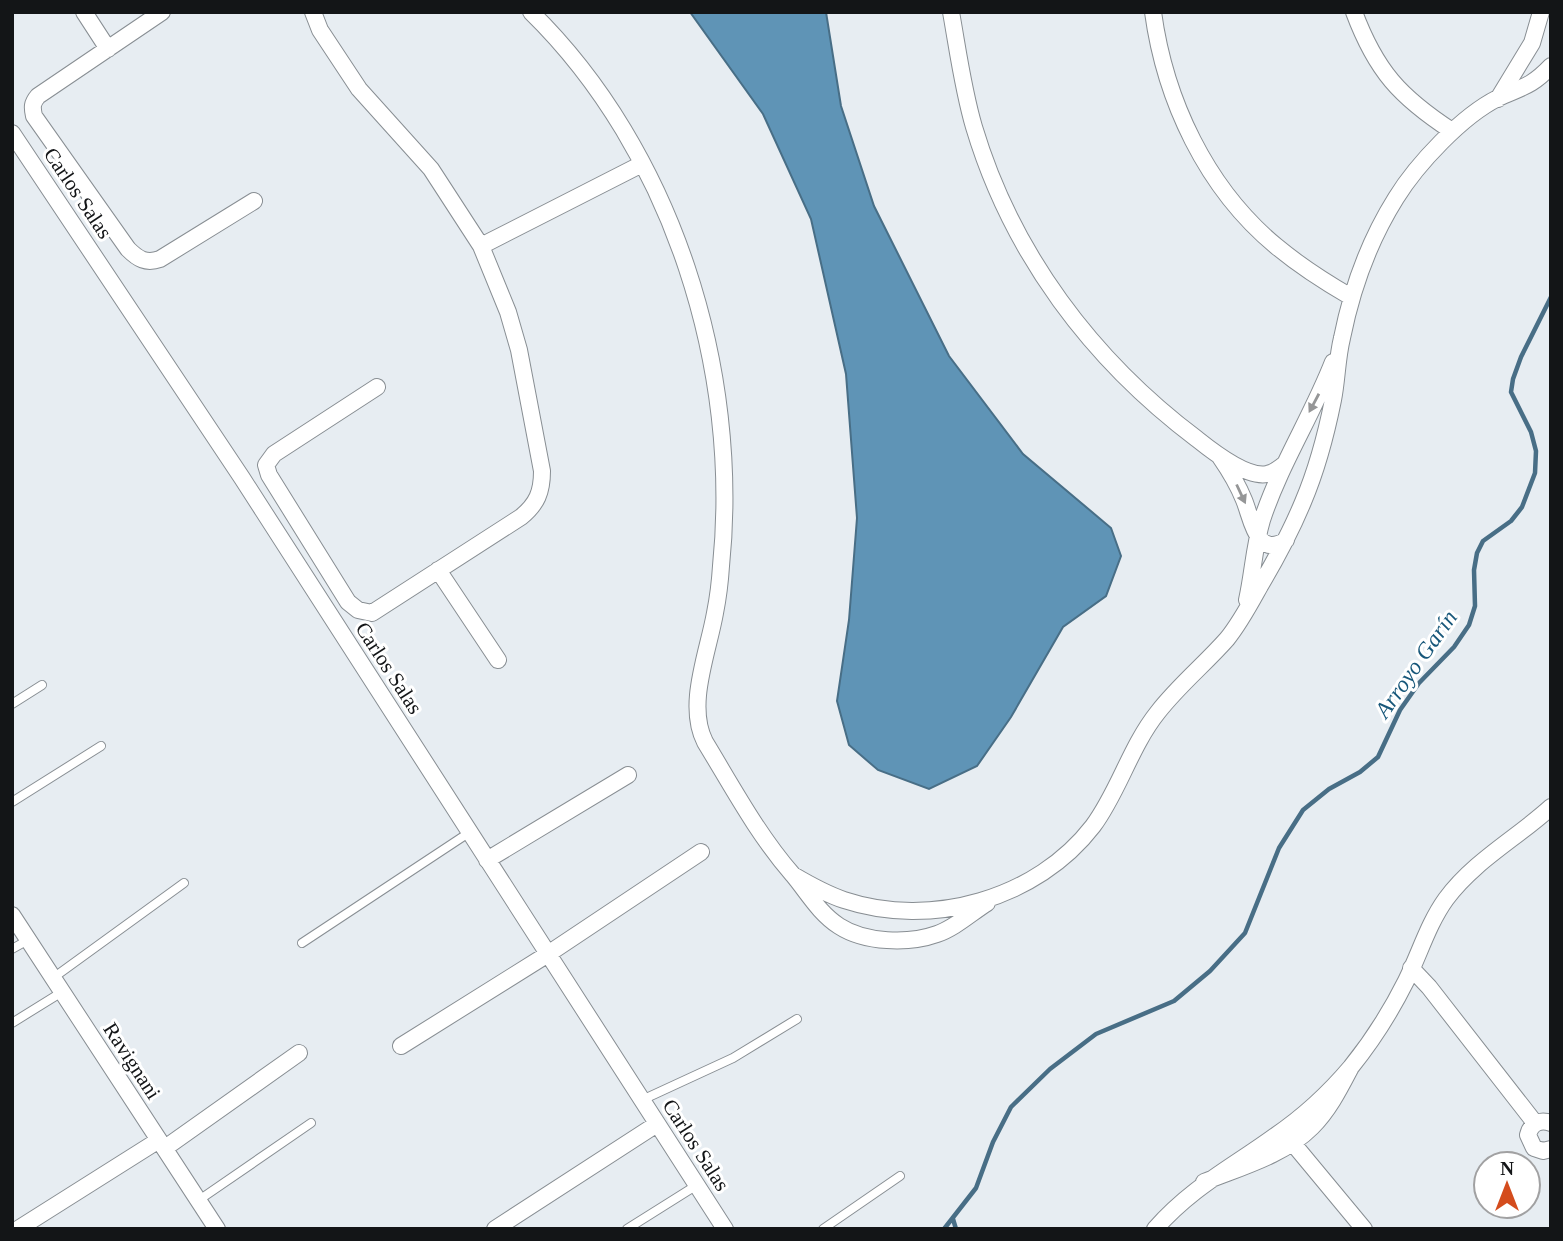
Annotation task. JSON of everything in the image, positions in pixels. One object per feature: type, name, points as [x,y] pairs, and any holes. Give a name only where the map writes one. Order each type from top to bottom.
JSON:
[{"type":"street","points":[[84,12],[108,49]]},
{"type":"street","points":[[162,12],[38,96],[32,108],[34,116],[134,255],[147,261],[160,259],[254,201]]},
{"type":"street","points":[[313,12],[320,30],[359,89],[431,169],[481,246],[508,312],[519,350],[542,471],[542,486],[538,498],[521,517],[372,613],[358,610],[348,602],[266,466],[274,454],[377,387]]},
{"type":"street","points":[[531,12],[598,90],[642,163],[675,235],[708,339],[720,424],[724,533],[716,610],[698,694],[697,722],[705,742],[762,836],[822,912],[839,926],[867,937],[894,940],[939,934],[991,899],[1050,869],[1080,842],[1107,803],[1147,726],[1169,698],[1222,644],[1243,616],[1286,540],[1320,458],[1334,398],[1341,341],[1352,298],[1366,257],[1396,196],[1452,131],[1498,99],[1527,87],[1551,66]]},
{"type":"street","points":[[951,12],[974,125],[985,158],[1022,242],[1050,288],[1093,344],[1132,386],[1219,455],[1258,475],[1274,472],[1285,464]]},
{"type":"street","points":[[1153,12],[1157,42],[1169,88],[1187,131],[1211,173],[1240,210],[1273,244],[1311,273],[1352,298]]},
{"type":"street","points":[[1353,12],[1365,42],[1382,71],[1424,113],[1452,131]]},
{"type":"street","points":[[1498,99],[1532,43],[1541,12]]},
{"type":"street","points":[[1532,43],[1540,58],[1551,61]]},
{"type":"street","name":"Carlos Salas","points":[[12,133],[242,478],[725,1229]]},
{"type":"street","points":[[481,246],[642,163]]},
{"type":"street","points":[[1243,616],[1258,536],[1270,499],[1321,391],[1341,341]]},
{"type":"street","points":[[1293,449],[1307,445],[1315,450],[1320,458]]},
{"type":"street","points":[[1219,455],[1244,500],[1258,536],[1263,542],[1272,545],[1286,540]]},
{"type":"street","points":[[438,570],[498,660]]},
{"type":"street","points":[[487,860],[628,775]]},
{"type":"street","points":[[1155,1229],[1178,1203],[1204,1182],[1313,1126],[1378,1030],[1438,912],[1459,883],[1550,810]]},
{"type":"street","points":[[401,1046],[548,954],[701,852]]},
{"type":"street","points":[[793,875],[817,889],[864,905],[919,910],[991,899]]},
{"type":"street","points":[[864,905],[858,917],[861,929],[867,937]]},
{"type":"street","points":[[917,939],[926,931],[928,925],[928,919],[919,910]]},
{"type":"street","name":"Ravignani","points":[[12,915],[217,1229]]},
{"type":"street","points":[[1411,968],[1543,1123],[1529,1130],[1531,1144],[1538,1150],[1551,1149]]},
{"type":"street","points":[[18,1229],[162,1144],[299,1053]]},
{"type":"street","points":[[495,1229],[657,1124]]},
{"type":"street","points":[[1288,1137],[1364,1229]]},
{"type":"lane","points":[[12,704],[42,685]]},
{"type":"lane","points":[[12,802],[101,746]]},
{"type":"lane","points":[[302,943],[470,832]]},
{"type":"lane","points":[[53,978],[184,883]]},
{"type":"lane","points":[[12,949],[28,940]]},
{"type":"lane","points":[[12,1023],[62,992]]},
{"type":"lane","points":[[642,1100],[733,1058],[797,1019]]},
{"type":"lane","points":[[199,1200],[311,1123]]},
{"type":"lane","points":[[823,1229],[900,1176]]},
{"type":"lane","points":[[627,1229],[697,1185]]},
{"type":"water","points":[[690,12],[826,12],[841,106],[874,206],[949,356],[1023,454],[1111,528],[1121,556],[1106,596],[1063,627],[1011,717],[977,766],[929,789],[878,770],[849,745],[837,701],[849,620],[857,518],[846,374],[811,219],[763,114]]},
{"type":"waterway","name":"Arroyo Garín","points":[[944,1229],[976,1188],[993,1142],[1011,1107],[1050,1069],[1096,1034],[1174,1001],[1210,971],[1245,933],[1279,848],[1303,810],[1329,789],[1360,772],[1378,757],[1400,710],[1419,683],[1454,647],[1469,625],[1475,606],[1474,570],[1477,553],[1483,541],[1511,521],[1522,507],[1535,473],[1536,451],[1531,432],[1511,392],[1521,357],[1551,297]]},
{"type":"waterway","points":[[953,1219],[956,1229]]}]
